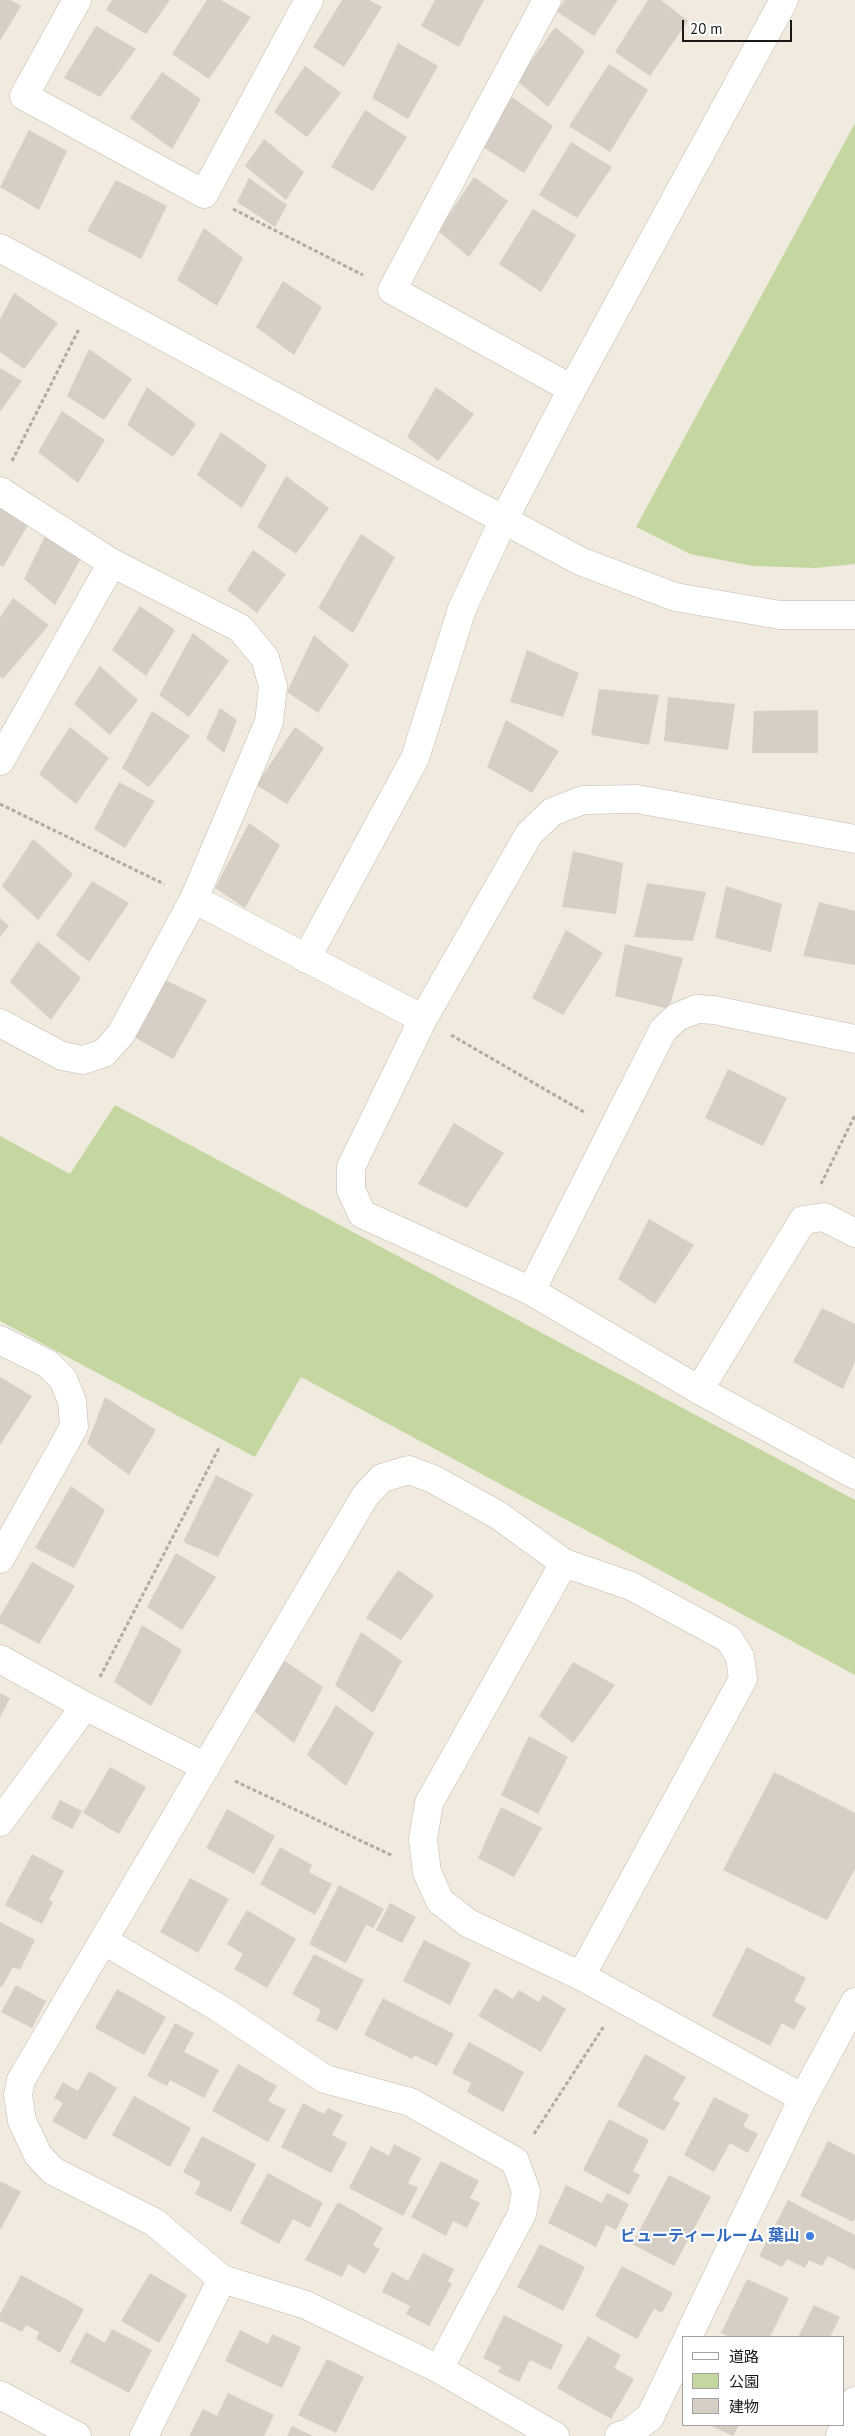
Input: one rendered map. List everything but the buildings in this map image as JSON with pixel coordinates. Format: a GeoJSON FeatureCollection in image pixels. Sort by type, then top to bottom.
{"type":"FeatureCollection","features":[{"type":"Feature","properties":{"kind":"street"},"geometry":{"type":"LineString","coordinates":[[77,0],[24,96],[204,194],[309,0]]}},
{"type":"Feature","properties":{"kind":"street"},"geometry":{"type":"LineString","coordinates":[[547,0],[392,290],[572,389]]}},
{"type":"Feature","properties":{"kind":"street"},"geometry":{"type":"LineString","coordinates":[[306,959],[415,758],[462,609],[503,520],[572,389],[784,0]]}},
{"type":"Feature","properties":{"kind":"street"},"geometry":{"type":"LineString","coordinates":[[0,248],[580,561],[674,597],[780,615],[855,615]]}},
{"type":"Feature","properties":{"kind":"street"},"geometry":{"type":"LineString","coordinates":[[0,1023],[62,1056],[83,1060],[104,1053],[121,1034],[194,899],[270,722],[273,686],[265,658],[240,628],[112,563],[4,478]]}},
{"type":"Feature","properties":{"kind":"street"},"geometry":{"type":"LineString","coordinates":[[0,761],[112,563]]}},
{"type":"Feature","properties":{"kind":"street"},"geometry":{"type":"LineString","coordinates":[[855,839],[637,799],[583,800],[552,812],[529,834],[423,1019],[351,1167],[350,1190],[362,1214],[531,1292],[699,1390],[855,1475]]}},
{"type":"Feature","properties":{"kind":"street"},"geometry":{"type":"LineString","coordinates":[[194,899],[423,1019]]}},
{"type":"Feature","properties":{"kind":"street"},"geometry":{"type":"LineString","coordinates":[[531,1292],[663,1030],[677,1017],[697,1009],[855,1038]]}},
{"type":"Feature","properties":{"kind":"street"},"geometry":{"type":"LineString","coordinates":[[699,1390],[803,1220],[824,1217],[855,1233]]}},
{"type":"Feature","properties":{"kind":"street"},"geometry":{"type":"LineString","coordinates":[[0,1340],[48,1364],[63,1379],[72,1401],[74,1426],[0,1559]]}},
{"type":"Feature","properties":{"kind":"street"},"geometry":{"type":"LineString","coordinates":[[555,2436],[439,2369],[306,2305],[222,2279],[154,2222],[53,2171],[38,2155],[22,2121],[18,2096],[21,2080],[364,1496],[382,1478],[409,1470],[433,1479],[498,1514],[564,1562],[631,1586],[730,1639],[740,1657],[743,1679],[581,1976]]}},
{"type":"Feature","properties":{"kind":"street"},"geometry":{"type":"LineString","coordinates":[[564,1562],[429,1803],[423,1839],[427,1872],[440,1900],[468,1923],[581,1976],[621,2000],[803,2098]]}},
{"type":"Feature","properties":{"kind":"street"},"geometry":{"type":"LineString","coordinates":[[0,1659],[84,1706],[206,1767]]}},
{"type":"Feature","properties":{"kind":"street"},"geometry":{"type":"LineString","coordinates":[[0,1822],[84,1706]]}},
{"type":"Feature","properties":{"kind":"street"},"geometry":{"type":"LineString","coordinates":[[104,1941],[219,2008],[325,2079],[410,2102],[516,2161],[526,2191],[522,2214],[439,2369]]}},
{"type":"Feature","properties":{"kind":"street"},"geometry":{"type":"LineString","coordinates":[[688,2336],[803,2098],[855,2002]]}},
{"type":"Feature","properties":{"kind":"street"},"geometry":{"type":"LineString","coordinates":[[144,2436],[222,2279]]}},
{"type":"Feature","properties":{"kind":"street"},"geometry":{"type":"LineString","coordinates":[[619,2436],[629,2433],[650,2417],[682,2350]]}},
{"type":"Feature","properties":{"kind":"street"},"geometry":{"type":"LineString","coordinates":[[0,2395],[77,2436]]}},
{"type":"Feature","properties":{"kind":"street"},"geometry":{"type":"LineString","coordinates":[[845,2424],[855,2401]]}},
{"type":"Feature","properties":{"kind":"path"},"geometry":{"type":"LineString","coordinates":[[204,194],[392,290]]}},
{"type":"Feature","properties":{"kind":"path"},"geometry":{"type":"LineString","coordinates":[[4,478],[95,298]]}},
{"type":"Feature","properties":{"kind":"path"},"geometry":{"type":"LineString","coordinates":[[0,804],[194,899]]}},
{"type":"Feature","properties":{"kind":"path"},"geometry":{"type":"LineString","coordinates":[[423,1019],[613,1128]]}},
{"type":"Feature","properties":{"kind":"path"},"geometry":{"type":"LineString","coordinates":[[803,1220],[855,1115]]}},
{"type":"Feature","properties":{"kind":"path"},"geometry":{"type":"LineString","coordinates":[[84,1706],[220,1446]]}},
{"type":"Feature","properties":{"kind":"path"},"geometry":{"type":"LineString","coordinates":[[206,1767],[427,1872]]}},
{"type":"Feature","properties":{"kind":"path"},"geometry":{"type":"LineString","coordinates":[[516,2161],[621,2000]]}},
{"type":"Feature","properties":{"kind":"green space"},"geometry":{"type":"Polygon","coordinates":[[[855,123],[855,564],[816,568],[753,566],[690,554],[636,527],[855,123]]]}},
{"type":"Feature","properties":{"kind":"green space"},"geometry":{"type":"Polygon","coordinates":[[[115,1105],[855,1500],[855,1675],[301,1377],[255,1457],[0,1321],[0,1136],[70,1174],[115,1105]]]}},
{"type":"Feature","properties":{"kind":"place","name":"ビューティールーム 葉山"},"geometry":{"type":"Point","coordinates":[810,2236]}}]}
